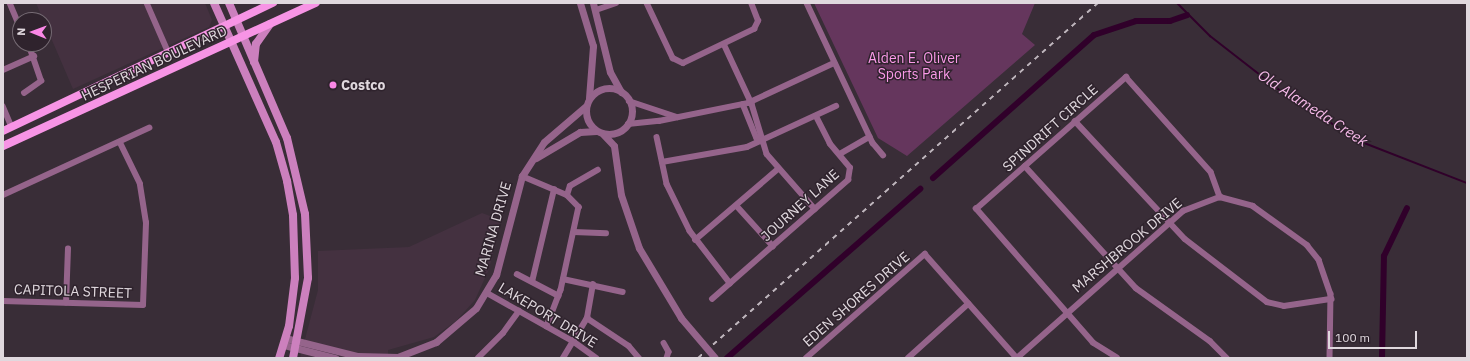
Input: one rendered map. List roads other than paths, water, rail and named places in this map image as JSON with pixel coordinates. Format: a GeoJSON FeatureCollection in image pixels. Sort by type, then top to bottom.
{"type":"FeatureCollection","features":[{"type":"Feature","properties":{"kind":"main road"},"geometry":{"type":"LineString","coordinates":[[214,3],[276,142],[288,188],[295,270],[285,342],[279,358]]}},
{"type":"Feature","properties":{"kind":"main road"},"geometry":{"type":"LineString","coordinates":[[229,3],[241,37],[287,138],[305,214],[308,278],[297,344],[293,358]]}},
{"type":"Feature","properties":{"kind":"main road","name":"HESPERIAN BOULEVARD"},"geometry":{"type":"LineString","coordinates":[[6,128],[273,3]]}},
{"type":"Feature","properties":{"kind":"main road","name":"HESPERIAN BOULEVARD"},"geometry":{"type":"LineString","coordinates":[[3,146],[316,3]]}},
{"type":"Feature","properties":{"kind":"main road"},"geometry":{"type":"LineString","coordinates":[[254,65],[256,44],[270,24]]}},
{"type":"Feature","properties":{"kind":"main road"},"geometry":{"type":"LineString","coordinates":[[3,142],[12,134],[6,128]]}},
{"type":"Feature","properties":{"kind":"street"},"geometry":{"type":"LineString","coordinates":[[147,3],[168,51]]}},
{"type":"Feature","properties":{"kind":"street"},"geometry":{"type":"LineString","coordinates":[[580,3],[585,14],[593,46],[589,99],[586,106],[587,120],[614,146],[621,195],[639,248],[681,318],[715,358]]}},
{"type":"Feature","properties":{"kind":"street"},"geometry":{"type":"LineString","coordinates":[[585,14],[594,6],[616,3]]}},
{"type":"Feature","properties":{"kind":"street"},"geometry":{"type":"LineString","coordinates":[[646,3],[677,62],[685,63],[757,26],[751,3]]}},
{"type":"Feature","properties":{"kind":"street"},"geometry":{"type":"LineString","coordinates":[[806,3],[870,137],[883,155]]}},
{"type":"Feature","properties":{"kind":"street"},"geometry":{"type":"LineString","coordinates":[[594,6],[608,65],[621,92],[629,101],[632,112],[628,124],[622,130],[614,146]]}},
{"type":"Feature","properties":{"kind":"street"},"geometry":{"type":"LineString","coordinates":[[724,44],[751,102],[764,136],[762,142]]}},
{"type":"Feature","properties":{"kind":"street"},"geometry":{"type":"LineString","coordinates":[[24,93],[41,81],[32,52]]}},
{"type":"Feature","properties":{"kind":"street"},"geometry":{"type":"LineString","coordinates":[[3,70],[34,56]]}},
{"type":"Feature","properties":{"kind":"street"},"geometry":{"type":"LineString","coordinates":[[628,124],[679,117],[751,102],[834,63]]}},
{"type":"Feature","properties":{"kind":"street","name":"SPINDRIFT CIRCLE"},"geometry":{"type":"LineString","coordinates":[[1067,311],[976,209],[1126,77],[1211,172],[1220,197]]}},
{"type":"Feature","properties":{"kind":"street"},"geometry":{"type":"LineString","coordinates":[[589,99],[602,89],[621,92]]}},
{"type":"Feature","properties":{"kind":"street"},"geometry":{"type":"LineString","coordinates":[[629,101],[679,117]]}},
{"type":"Feature","properties":{"kind":"street"},"geometry":{"type":"LineString","coordinates":[[743,104],[757,138],[762,142],[778,169],[815,209]]}},
{"type":"Feature","properties":{"kind":"street"},"geometry":{"type":"LineString","coordinates":[[3,106],[6,128]]}},
{"type":"Feature","properties":{"kind":"street","name":"MARINA DRIVE"},"geometry":{"type":"LineString","coordinates":[[285,342],[357,356],[397,358],[451,334],[487,293],[496,275],[522,176],[544,142],[586,106]]}},
{"type":"Feature","properties":{"kind":"street"},"geometry":{"type":"LineString","coordinates":[[662,162],[762,142],[836,106]]}},
{"type":"Feature","properties":{"kind":"street","name":"JOURNEY LANE"},"geometry":{"type":"LineString","coordinates":[[712,299],[848,180],[850,168],[840,154],[830,144],[816,116]]}},
{"type":"Feature","properties":{"kind":"street"},"geometry":{"type":"LineString","coordinates":[[1075,121],[1169,223],[1267,302],[1284,306],[1331,299]]}},
{"type":"Feature","properties":{"kind":"street"},"geometry":{"type":"LineString","coordinates":[[3,196],[150,128]]}},
{"type":"Feature","properties":{"kind":"street","name":"MARINA DRIVE"},"geometry":{"type":"LineString","coordinates":[[534,159],[580,132],[596,130]]}},
{"type":"Feature","properties":{"kind":"street"},"geometry":{"type":"LineString","coordinates":[[603,134],[622,130]]}},
{"type":"Feature","properties":{"kind":"street"},"geometry":{"type":"LineString","coordinates":[[657,137],[668,184],[695,240],[730,283]]}},
{"type":"Feature","properties":{"kind":"street"},"geometry":{"type":"LineString","coordinates":[[840,154],[870,137]]}},
{"type":"Feature","properties":{"kind":"street","name":"CAPITOLA STREET"},"geometry":{"type":"LineString","coordinates":[[3,301],[143,305],[146,223],[140,184],[120,143]]}},
{"type":"Feature","properties":{"kind":"street"},"geometry":{"type":"LineString","coordinates":[[1025,166],[1136,288],[1210,341],[1228,358]]}},
{"type":"Feature","properties":{"kind":"street"},"geometry":{"type":"LineString","coordinates":[[695,240],[737,206],[778,169]]}},
{"type":"Feature","properties":{"kind":"street"},"geometry":{"type":"LineString","coordinates":[[567,195],[570,186],[598,170]]}},
{"type":"Feature","properties":{"kind":"street"},"geometry":{"type":"LineString","coordinates":[[522,176],[567,195],[579,208],[559,296],[547,326]]}},
{"type":"Feature","properties":{"kind":"street"},"geometry":{"type":"LineString","coordinates":[[532,282],[554,190]]}},
{"type":"Feature","properties":{"kind":"street"},"geometry":{"type":"LineString","coordinates":[[1220,197],[1254,206],[1307,245],[1325,270],[1331,299],[1330,358]]}},
{"type":"Feature","properties":{"kind":"street","name":"MARSHBROOK DRIVE"},"geometry":{"type":"LineString","coordinates":[[1017,358],[1067,311],[1169,223],[1196,204],[1220,197]]}},
{"type":"Feature","properties":{"kind":"street"},"geometry":{"type":"LineString","coordinates":[[737,206],[773,246]]}},
{"type":"Feature","properties":{"kind":"street"},"geometry":{"type":"LineString","coordinates":[[574,232],[606,233]]}},
{"type":"Feature","properties":{"kind":"street"},"geometry":{"type":"LineString","coordinates":[[66,303],[68,249]]}},
{"type":"Feature","properties":{"kind":"street","name":"EDEN SHORES DRIVE"},"geometry":{"type":"LineString","coordinates":[[806,358],[925,254],[1017,358]]}},
{"type":"Feature","properties":{"kind":"street"},"geometry":{"type":"LineString","coordinates":[[517,274],[559,296]]}},
{"type":"Feature","properties":{"kind":"street"},"geometry":{"type":"LineString","coordinates":[[563,279],[622,292]]}},
{"type":"Feature","properties":{"kind":"street"},"geometry":{"type":"LineString","coordinates":[[562,358],[587,318],[593,285]]}},
{"type":"Feature","properties":{"kind":"street","name":"LAKEPORT DRIVE"},"geometry":{"type":"LineString","coordinates":[[487,293],[573,341],[596,358]]}},
{"type":"Feature","properties":{"kind":"street"},"geometry":{"type":"LineString","coordinates":[[908,358],[968,304]]}},
{"type":"Feature","properties":{"kind":"street"},"geometry":{"type":"LineString","coordinates":[[478,358],[503,334],[519,311]]}},
{"type":"Feature","properties":{"kind":"street"},"geometry":{"type":"LineString","coordinates":[[1067,311],[1094,343],[1117,358]]}},
{"type":"Feature","properties":{"kind":"street","name":"LAKEPORT DRIVE"},"geometry":{"type":"LineString","coordinates":[[587,318],[630,346],[639,358]]}},
{"type":"Feature","properties":{"kind":"street"},"geometry":{"type":"LineString","coordinates":[[664,343],[669,352],[667,358]]}},
{"type":"Feature","properties":{"kind":"street","name":"MARINA DRIVE"},"geometry":{"type":"LineString","coordinates":[[297,344],[335,358]]}},
{"type":"Feature","properties":{"kind":"waterway","name":"Old Alameda Creek"},"geometry":{"type":"LineString","coordinates":[[1177,3],[1210,36],[1278,89],[1359,141],[1467,183]]}},
{"type":"Feature","properties":{"kind":"waterway"},"geometry":{"type":"LineString","coordinates":[[933,178],[1094,35],[1136,21],[1170,21],[1187,15]]}},
{"type":"Feature","properties":{"kind":"waterway"},"geometry":{"type":"LineString","coordinates":[[727,358],[920,189]]}},
{"type":"Feature","properties":{"kind":"waterway"},"geometry":{"type":"LineString","coordinates":[[1382,358],[1384,256],[1407,208]]}},
{"type":"Feature","properties":{"kind":"railway"},"geometry":{"type":"LineString","coordinates":[[698,358],[1098,3]]}},
{"type":"Feature","properties":{"kind":"place","name":"Costco"},"geometry":{"type":"Point","coordinates":[333,85]}},
{"type":"Feature","properties":{"kind":"park label","name":"Alden E. Oliver Sports Park"},"geometry":{"type":"Point","coordinates":[914,66]}}]}
